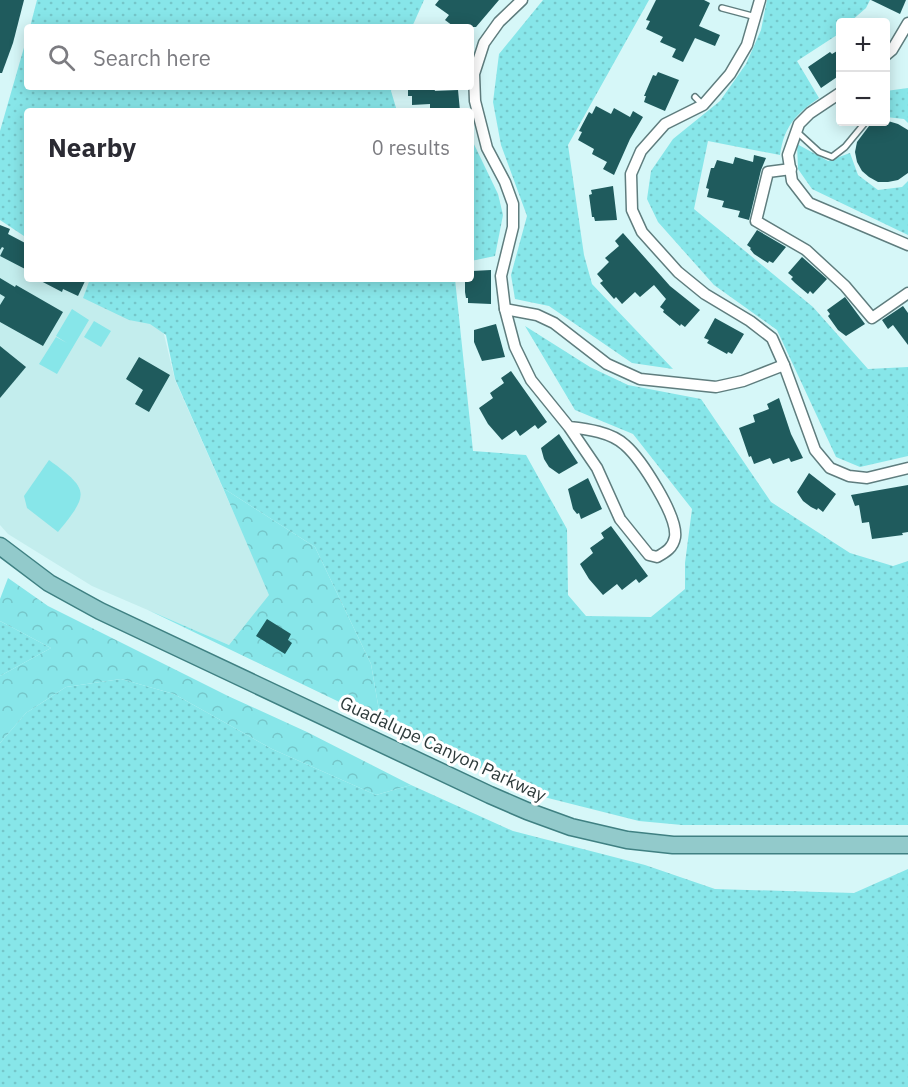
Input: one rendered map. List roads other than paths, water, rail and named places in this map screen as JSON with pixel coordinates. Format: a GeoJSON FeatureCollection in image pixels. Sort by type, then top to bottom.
{"type":"FeatureCollection","features":[{"type":"Feature","properties":{"kind":"main road","name":"Guadalupe Canyon Parkway"},"geometry":{"type":"LineString","coordinates":[[0,546],[40,577],[100,611],[496,798],[560,824],[627,840],[673,845],[908,845]]}},
{"type":"Feature","properties":{"kind":"street"},"geometry":{"type":"LineString","coordinates":[[522,0],[499,22],[483,43],[474,74],[475,101],[487,148],[505,182],[513,204],[513,227],[501,276],[505,309],[515,347],[531,380],[597,468],[620,519],[649,555],[657,557],[670,549],[675,536],[668,508],[650,476],[625,444],[610,436],[568,427]]}},
{"type":"Feature","properties":{"kind":"street"},"geometry":{"type":"LineString","coordinates":[[760,0],[747,45],[730,74],[699,101],[665,124],[641,151],[631,174],[632,210],[642,232],[678,272],[705,294],[750,321],[772,338],[815,450],[830,468],[849,476],[867,478],[908,468]]}},
{"type":"Feature","properties":{"kind":"street"},"geometry":{"type":"LineString","coordinates":[[890,51],[908,23]]}},
{"type":"Feature","properties":{"kind":"street"},"geometry":{"type":"LineString","coordinates":[[836,96],[810,113],[799,124],[788,155],[792,181],[809,203],[908,245]]}},
{"type":"Feature","properties":{"kind":"street"},"geometry":{"type":"LineString","coordinates":[[791,169],[768,172],[756,221],[806,250],[845,286],[872,318],[908,293]]}},
{"type":"Feature","properties":{"kind":"street"},"geometry":{"type":"LineString","coordinates":[[505,309],[537,315],[554,323],[607,364],[640,379],[716,387],[743,381],[784,365]]}},
{"type":"Feature","properties":{"kind":"lane"},"geometry":{"type":"LineString","coordinates":[[722,8],[756,17]]}},
{"type":"Feature","properties":{"kind":"lane"},"geometry":{"type":"LineString","coordinates":[[796,131],[819,152],[832,157],[845,147],[862,126]]}}]}
